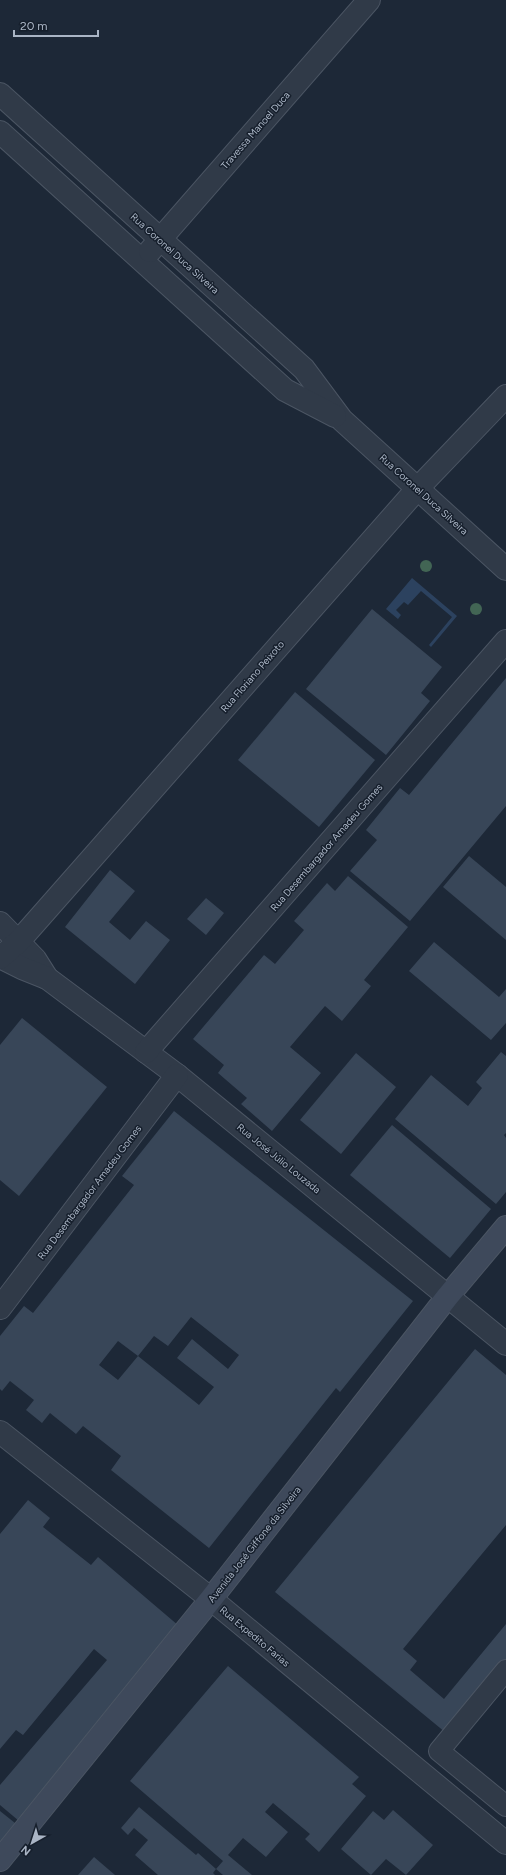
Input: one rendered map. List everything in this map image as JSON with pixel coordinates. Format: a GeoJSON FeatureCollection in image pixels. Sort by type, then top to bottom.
{"type":"FeatureCollection","features":[{"type":"Feature","properties":{"kind":"main road","name":"Avenida José Giffone da Silveira"},"geometry":{"type":"LineString","coordinates":[[0,1860],[211,1599],[448,1296],[506,1227]]}},
{"type":"Feature","properties":{"kind":"street","name":"Travessa Manoel Duca"},"geometry":{"type":"LineString","coordinates":[[142,259],[369,0]]}},
{"type":"Feature","properties":{"kind":"street","name":"Rua Coronel Duca Silveira"},"geometry":{"type":"LineString","coordinates":[[0,94],[304,369],[342,420],[506,568]]}},
{"type":"Feature","properties":{"kind":"street","name":"Rua Coronel Duca Silveira"},"geometry":{"type":"LineString","coordinates":[[0,132],[285,390],[342,420]]}},
{"type":"Feature","properties":{"kind":"street","name":"Rua Floriano Peixoto"},"geometry":{"type":"LineString","coordinates":[[0,958],[19,941],[418,488],[506,396]]}},
{"type":"Feature","properties":{"kind":"street","name":"Rua Desembargador Amadeu Gomes"},"geometry":{"type":"LineString","coordinates":[[146,1052],[506,641]]}},
{"type":"Feature","properties":{"kind":"street","name":"Rua José Júlio Louzada"},"geometry":{"type":"LineString","coordinates":[[0,923],[35,959],[47,978]]}},
{"type":"Feature","properties":{"kind":"street","name":"Rua José Júlio Louzada"},"geometry":{"type":"LineString","coordinates":[[0,958],[47,978],[177,1075],[506,1344]]}},
{"type":"Feature","properties":{"kind":"street","name":"Rua Desembargador Amadeu Gomes"},"geometry":{"type":"LineString","coordinates":[[0,1308],[177,1075]]}},
{"type":"Feature","properties":{"kind":"street","name":"Rua Expedito Farias"},"geometry":{"type":"LineString","coordinates":[[0,1432],[211,1599],[506,1843]]}},
{"type":"Feature","properties":{"kind":"street"},"geometry":{"type":"LineString","coordinates":[[506,1670],[440,1751],[506,1806]]}},
{"type":"Feature","properties":{"kind":"water"},"geometry":{"type":"Polygon","coordinates":[[[412,578],[457,616],[431,647],[429,645],[452,617],[421,591],[408,605],[404,602],[396,610],[401,615],[398,619],[386,609],[412,578]]]}},
{"type":"Feature","properties":{"kind":"building"},"geometry":{"type":"Polygon","coordinates":[[[372,609],[442,667],[421,693],[430,701],[386,755],[306,689],[372,609]]]}},
{"type":"Feature","properties":{"kind":"building"},"geometry":{"type":"Polygon","coordinates":[[[506,678],[506,806],[410,921],[350,871],[377,840],[366,830],[400,788],[409,795],[506,678]]]}},
{"type":"Feature","properties":{"kind":"building"},"geometry":{"type":"Polygon","coordinates":[[[295,692],[375,760],[319,827],[238,760],[295,692]]]}},
{"type":"Feature","properties":{"kind":"building"},"geometry":{"type":"Polygon","coordinates":[[[469,856],[506,887],[506,940],[443,887],[469,856]]]}},
{"type":"Feature","properties":{"kind":"building"},"geometry":{"type":"Polygon","coordinates":[[[110,870],[135,891],[109,922],[130,940],[146,921],[170,940],[135,984],[65,927],[110,870]]]}},
{"type":"Feature","properties":{"kind":"building"},"geometry":{"type":"Polygon","coordinates":[[[348,876],[408,927],[364,980],[371,986],[342,1021],[325,1006],[290,1047],[321,1073],[272,1131],[241,1104],[247,1098],[218,1073],[224,1065],[193,1039],[264,955],[275,964],[304,930],[294,921],[327,883],[335,891],[348,876]]]}},
{"type":"Feature","properties":{"kind":"building"},"geometry":{"type":"Polygon","coordinates":[[[206,898],[224,913],[206,935],[187,919],[206,898]]]}},
{"type":"Feature","properties":{"kind":"building"},"geometry":{"type":"Polygon","coordinates":[[[434,942],[499,997],[506,989],[506,1023],[491,1040],[409,971],[434,942]]]}},
{"type":"Feature","properties":{"kind":"building"},"geometry":{"type":"Polygon","coordinates":[[[22,1018],[107,1087],[19,1196],[0,1180],[0,1045],[22,1018]]]}},
{"type":"Feature","properties":{"kind":"building"},"geometry":{"type":"Polygon","coordinates":[[[501,1052],[506,1056],[506,1133],[504,1135],[506,1138],[506,1192],[496,1204],[395,1119],[431,1075],[468,1106],[482,1088],[476,1082],[501,1052]]]}},
{"type":"Feature","properties":{"kind":"building"},"geometry":{"type":"Polygon","coordinates":[[[356,1053],[396,1087],[341,1154],[300,1120],[356,1053]]]}},
{"type":"Feature","properties":{"kind":"building"},"geometry":{"type":"Polygon","coordinates":[[[174,1111],[413,1301],[340,1392],[336,1388],[209,1548],[111,1470],[121,1456],[83,1426],[76,1434],[50,1413],[42,1423],[26,1410],[34,1400],[10,1381],[2,1391],[0,1389],[0,1336],[24,1306],[33,1313],[134,1185],[122,1176],[174,1111]],[[191,1317],[168,1346],[154,1336],[138,1356],[199,1405],[214,1387],[177,1358],[192,1339],[228,1369],[239,1355],[191,1317]],[[118,1341],[99,1365],[118,1380],[138,1356],[118,1341]]]}},
{"type":"Feature","properties":{"kind":"building"},"geometry":{"type":"Polygon","coordinates":[[[392,1125],[491,1209],[450,1258],[350,1175],[392,1125]]]}},
{"type":"Feature","properties":{"kind":"building"},"geometry":{"type":"Polygon","coordinates":[[[475,1349],[506,1375],[506,1525],[403,1649],[417,1661],[410,1670],[444,1699],[506,1624],[506,1670],[451,1737],[275,1592],[475,1349]]]}},
{"type":"Feature","properties":{"kind":"building"},"geometry":{"type":"Polygon","coordinates":[[[28,1500],[50,1518],[43,1527],[91,1565],[98,1557],[179,1626],[19,1821],[0,1805],[0,1785],[107,1660],[94,1649],[23,1735],[16,1730],[0,1749],[0,1534],[28,1500]]]}},
{"type":"Feature","properties":{"kind":"building"},"geometry":{"type":"Polygon","coordinates":[[[228,1666],[359,1777],[352,1784],[366,1796],[319,1852],[305,1839],[310,1834],[273,1803],[265,1812],[288,1832],[266,1857],[243,1838],[228,1855],[252,1875],[223,1875],[216,1869],[223,1861],[130,1781],[228,1666]]]}},
{"type":"Feature","properties":{"kind":"building"},"geometry":{"type":"Polygon","coordinates":[[[139,1807],[196,1855],[198,1853],[216,1869],[213,1873],[215,1875],[158,1875],[135,1855],[148,1840],[134,1828],[128,1835],[121,1828],[139,1807]]]}},
{"type":"Feature","properties":{"kind":"building"},"geometry":{"type":"Polygon","coordinates":[[[393,1810],[433,1845],[406,1875],[386,1859],[371,1875],[341,1849],[373,1811],[384,1820],[393,1810]]]}},
{"type":"Feature","properties":{"kind":"building"},"geometry":{"type":"Polygon","coordinates":[[[0,1811],[20,1827],[0,1852],[0,1811]]]}},
{"type":"Feature","properties":{"kind":"building"},"geometry":{"type":"Polygon","coordinates":[[[94,1857],[115,1875],[78,1875],[94,1857]]]}}]}
